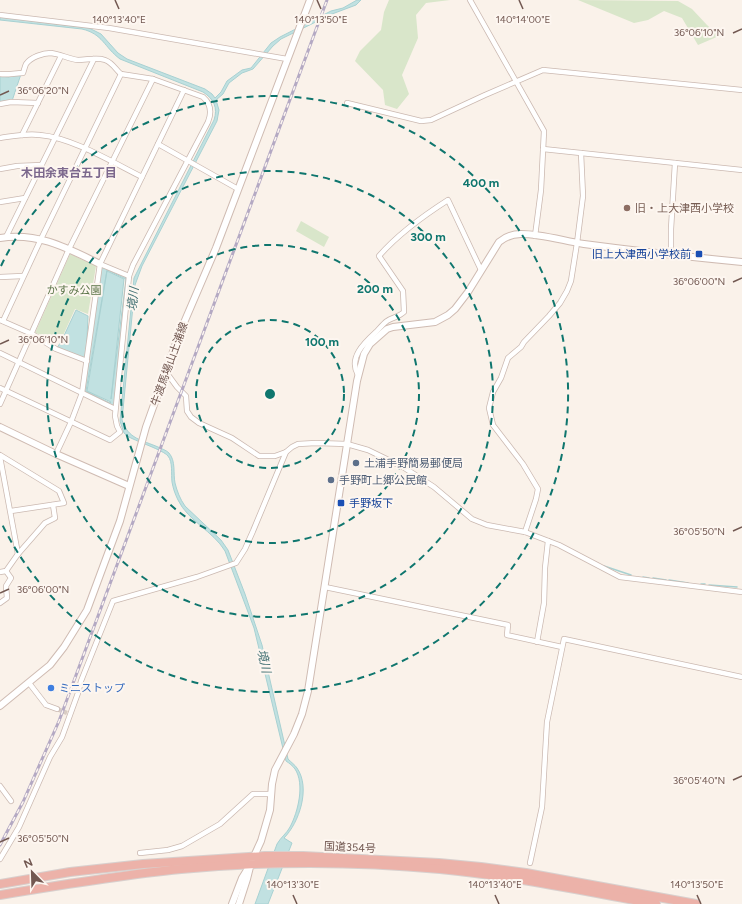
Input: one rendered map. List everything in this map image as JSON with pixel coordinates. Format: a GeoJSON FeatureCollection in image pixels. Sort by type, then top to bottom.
{"type":"FeatureCollection","features":[{"type":"Feature","properties":{"kind":"highway","name":"国道354号"},"geometry":{"type":"LineString","coordinates":[[0,884],[70,872],[144,864],[266,856],[289,860],[446,870],[525,880],[656,904]]}},
{"type":"Feature","properties":{"kind":"highway","name":"国道354号"},"geometry":{"type":"LineString","coordinates":[[1,895],[72,883],[181,869],[263,865],[289,860],[368,858],[481,867],[526,873],[696,904]]}},
{"type":"Feature","properties":{"kind":"street","name":"牛渡馬場山土浦線"},"geometry":{"type":"LineString","coordinates":[[1,703],[29,683],[50,665],[84,617],[112,546],[146,427],[180,332],[216,248],[310,0]]}},
{"type":"Feature","properties":{"kind":"street"},"geometry":{"type":"LineString","coordinates":[[470,0],[544,131],[535,236]]}},
{"type":"Feature","properties":{"kind":"street"},"geometry":{"type":"LineString","coordinates":[[0,15],[109,28],[287,59]]}},
{"type":"Feature","properties":{"kind":"street"},"geometry":{"type":"LineString","coordinates":[[0,74],[8,75],[13,73],[23,73],[26,64],[40,55],[51,53],[70,59],[105,60],[112,63],[121,74],[153,79],[203,97],[211,112],[208,122],[133,265],[129,276],[115,408],[115,421],[120,432],[110,440],[0,388]]}},
{"type":"Feature","properties":{"kind":"street"},"geometry":{"type":"LineString","coordinates":[[22,134],[61,56]]}},
{"type":"Feature","properties":{"kind":"street"},"geometry":{"type":"LineString","coordinates":[[94,59],[42,165],[3,237],[26,237],[41,239],[69,249],[129,276]]}},
{"type":"Feature","properties":{"kind":"street"},"geometry":{"type":"LineString","coordinates":[[348,103],[421,121],[431,120],[515,81],[543,70],[742,90]]}},
{"type":"Feature","properties":{"kind":"street"},"geometry":{"type":"LineString","coordinates":[[87,361],[56,349],[32,334],[2,321],[121,74]]}},
{"type":"Feature","properties":{"kind":"street"},"geometry":{"type":"LineString","coordinates":[[0,404],[69,249],[153,79]]}},
{"type":"Feature","properties":{"kind":"street"},"geometry":{"type":"LineString","coordinates":[[56,454],[71,422],[82,393],[100,264],[184,90]]}},
{"type":"Feature","properties":{"kind":"street"},"geometry":{"type":"LineString","coordinates":[[0,104],[11,102],[38,103]]}},
{"type":"Feature","properties":{"kind":"street"},"geometry":{"type":"LineString","coordinates":[[0,138],[22,134],[55,137],[84,149],[142,177]]}},
{"type":"Feature","properties":{"kind":"street"},"geometry":{"type":"LineString","coordinates":[[158,144],[238,189]]}},
{"type":"Feature","properties":{"kind":"street"},"geometry":{"type":"LineString","coordinates":[[543,149],[742,170]]}},
{"type":"Feature","properties":{"kind":"street"},"geometry":{"type":"LineString","coordinates":[[525,532],[538,489],[523,464],[493,425],[489,408],[493,392],[501,378],[508,358],[521,347],[560,303],[571,281],[583,196],[581,153]]}},
{"type":"Feature","properties":{"kind":"street"},"geometry":{"type":"LineString","coordinates":[[671,255],[675,163]]}},
{"type":"Feature","properties":{"kind":"street"},"geometry":{"type":"LineString","coordinates":[[0,169],[17,166],[42,165]]}},
{"type":"Feature","properties":{"kind":"street"},"geometry":{"type":"LineString","coordinates":[[0,202],[25,198]]}},
{"type":"Feature","properties":{"kind":"street"},"geometry":{"type":"LineString","coordinates":[[358,375],[355,370],[355,360],[359,350],[387,321],[401,315],[404,312],[402,291],[379,256],[395,238],[423,216],[448,200],[481,270]]}},
{"type":"Feature","properties":{"kind":"street"},"geometry":{"type":"LineString","coordinates":[[232,904],[242,878],[254,857],[268,817],[273,777],[302,714],[308,691],[358,375],[364,354],[370,344],[387,329],[393,327],[428,324],[441,320],[448,315],[460,302],[495,247],[502,239],[510,236],[520,234],[671,255],[742,262]]}},
{"type":"Feature","properties":{"kind":"street"},"geometry":{"type":"LineString","coordinates":[[0,277],[23,276]]}},
{"type":"Feature","properties":{"kind":"street"},"geometry":{"type":"LineString","coordinates":[[0,353],[115,408]]}},
{"type":"Feature","properties":{"kind":"street"},"geometry":{"type":"LineString","coordinates":[[166,372],[186,396],[187,411],[191,417],[198,423],[232,438],[258,456],[275,456],[286,452],[298,444],[347,444],[368,450],[402,467],[434,487],[472,519],[487,525],[525,532],[548,541],[620,577],[742,592]]}},
{"type":"Feature","properties":{"kind":"street"},"geometry":{"type":"LineString","coordinates":[[0,427],[56,454],[129,486]]}},
{"type":"Feature","properties":{"kind":"street"},"geometry":{"type":"LineString","coordinates":[[0,859],[19,828],[50,757],[62,737],[81,681],[113,602],[236,563],[245,549],[286,452]]}},
{"type":"Feature","properties":{"kind":"street"},"geometry":{"type":"LineString","coordinates":[[0,456],[59,491],[64,503],[11,511]]}},
{"type":"Feature","properties":{"kind":"street"},"geometry":{"type":"LineString","coordinates":[[0,456],[18,554]]}},
{"type":"Feature","properties":{"kind":"street"},"geometry":{"type":"LineString","coordinates":[[0,572],[6,571],[18,554],[45,523],[55,518],[53,505]]}},
{"type":"Feature","properties":{"kind":"street"},"geometry":{"type":"LineString","coordinates":[[537,642],[544,603],[545,568],[548,541]]}},
{"type":"Feature","properties":{"kind":"street"},"geometry":{"type":"LineString","coordinates":[[0,603],[7,598],[6,586],[10,578],[6,571]]}},
{"type":"Feature","properties":{"kind":"street"},"geometry":{"type":"LineString","coordinates":[[325,587],[508,625],[507,635],[562,647]]}},
{"type":"Feature","properties":{"kind":"street"},"geometry":{"type":"LineString","coordinates":[[530,863],[542,807],[547,722],[564,639],[742,677]]}},
{"type":"Feature","properties":{"kind":"street"},"geometry":{"type":"LineString","coordinates":[[29,683],[46,705],[56,709]]}},
{"type":"Feature","properties":{"kind":"street"},"geometry":{"type":"LineString","coordinates":[[0,786],[12,801]]}},
{"type":"Feature","properties":{"kind":"street"},"geometry":{"type":"LineString","coordinates":[[140,853],[168,850],[182,846],[220,824],[253,794],[271,794]]}},
{"type":"Feature","properties":{"kind":"street"},"geometry":{"type":"LineString","coordinates":[[239,904],[250,865]]}},
{"type":"Feature","properties":{"kind":"green space"},"geometry":{"type":"Polygon","coordinates":[[[389,0],[450,0],[426,3],[416,15],[418,38],[402,75],[409,94],[397,109],[385,105],[383,90],[355,61],[360,51],[381,30],[384,12],[389,0]]]}},
{"type":"Feature","properties":{"kind":"green space"},"geometry":{"type":"Polygon","coordinates":[[[578,0],[678,1],[692,9],[719,36],[698,45],[682,18],[664,11],[648,20],[634,23],[578,0]]]}},
{"type":"Feature","properties":{"kind":"green space"},"geometry":{"type":"Polygon","coordinates":[[[301,221],[329,237],[324,247],[296,231],[301,221]]]}},
{"type":"Feature","properties":{"kind":"green space","name":"かすみ公園"},"geometry":{"type":"Polygon","coordinates":[[[70,254],[96,266],[88,314],[75,309],[61,340],[35,333],[70,254]]]}},
{"type":"Feature","properties":{"kind":"water","name":"境川"},"geometry":{"type":"Polygon","coordinates":[[[357,0],[361,0],[356,5],[332,14],[281,39],[253,69],[242,73],[229,83],[223,94],[216,100],[219,110],[217,121],[142,266],[135,285],[122,420],[128,431],[136,438],[169,453],[173,460],[174,479],[183,503],[221,540],[228,550],[262,645],[288,759],[297,768],[303,785],[303,795],[298,815],[294,824],[284,838],[292,843],[268,904],[255,904],[277,844],[289,829],[296,814],[300,782],[294,768],[286,761],[254,628],[225,551],[220,544],[182,507],[177,498],[172,482],[171,465],[168,456],[161,451],[129,437],[124,433],[120,421],[134,278],[214,120],[216,112],[214,104],[203,92],[120,59],[95,34],[89,31],[0,20],[0,17],[89,28],[101,34],[118,53],[127,59],[205,89],[215,98],[221,92],[227,81],[242,70],[251,68],[271,43],[331,11],[343,8],[357,0]]]}},
{"type":"Feature","properties":{"kind":"water"},"geometry":{"type":"Polygon","coordinates":[[[14,74],[21,74],[12,101],[0,103],[0,76],[9,77],[14,74]]]}},
{"type":"Feature","properties":{"kind":"water"},"geometry":{"type":"Polygon","coordinates":[[[101,265],[128,277],[115,407],[83,392],[101,265]],[[107,270],[86,391],[110,403],[111,402],[87,391],[107,271],[124,279],[111,399],[126,279],[107,270]]]}},
{"type":"Feature","properties":{"kind":"water"},"geometry":{"type":"Polygon","coordinates":[[[76,310],[88,316],[86,360],[57,348],[76,310]]]}},
{"type":"Feature","properties":{"kind":"waterway"},"geometry":{"type":"LineString","coordinates":[[604,566],[631,575]]}},
{"type":"Feature","properties":{"kind":"waterway"},"geometry":{"type":"LineString","coordinates":[[643,577],[649,578]]}},
{"type":"Feature","properties":{"kind":"waterway"},"geometry":{"type":"LineString","coordinates":[[653,578],[666,580]]}},
{"type":"Feature","properties":{"kind":"waterway"},"geometry":{"type":"LineString","coordinates":[[669,580],[688,583]]}},
{"type":"Feature","properties":{"kind":"waterway"},"geometry":{"type":"LineString","coordinates":[[709,585],[737,587]]}},
{"type":"Feature","properties":{"kind":"tunnel"},"geometry":{"type":"LineString","coordinates":[[57,709],[67,713]]}},
{"type":"Feature","properties":{"kind":"railway"},"geometry":{"type":"LineString","coordinates":[[0,845],[23,802],[59,721],[327,0]]}},
{"type":"Feature","properties":{"kind":"place","name":"旧・上大津西小学校"},"geometry":{"type":"Point","coordinates":[627,208]}},
{"type":"Feature","properties":{"kind":"place","name":"旧上大津西小学校前"},"geometry":{"type":"Point","coordinates":[699,254]}},
{"type":"Feature","properties":{"kind":"place","name":"土浦手野簡易郵便局"},"geometry":{"type":"Point","coordinates":[356,463]}},
{"type":"Feature","properties":{"kind":"place","name":"手野町上郷公民館"},"geometry":{"type":"Point","coordinates":[331,480]}},
{"type":"Feature","properties":{"kind":"place","name":"手野坂下"},"geometry":{"type":"Point","coordinates":[341,503]}},
{"type":"Feature","properties":{"kind":"place","name":"ミニストップ"},"geometry":{"type":"Point","coordinates":[51,688]}},
{"type":"Feature","properties":{"kind":"district","name":"木田余東台五丁目"},"geometry":{"type":"Point","coordinates":[69,173]}}]}
